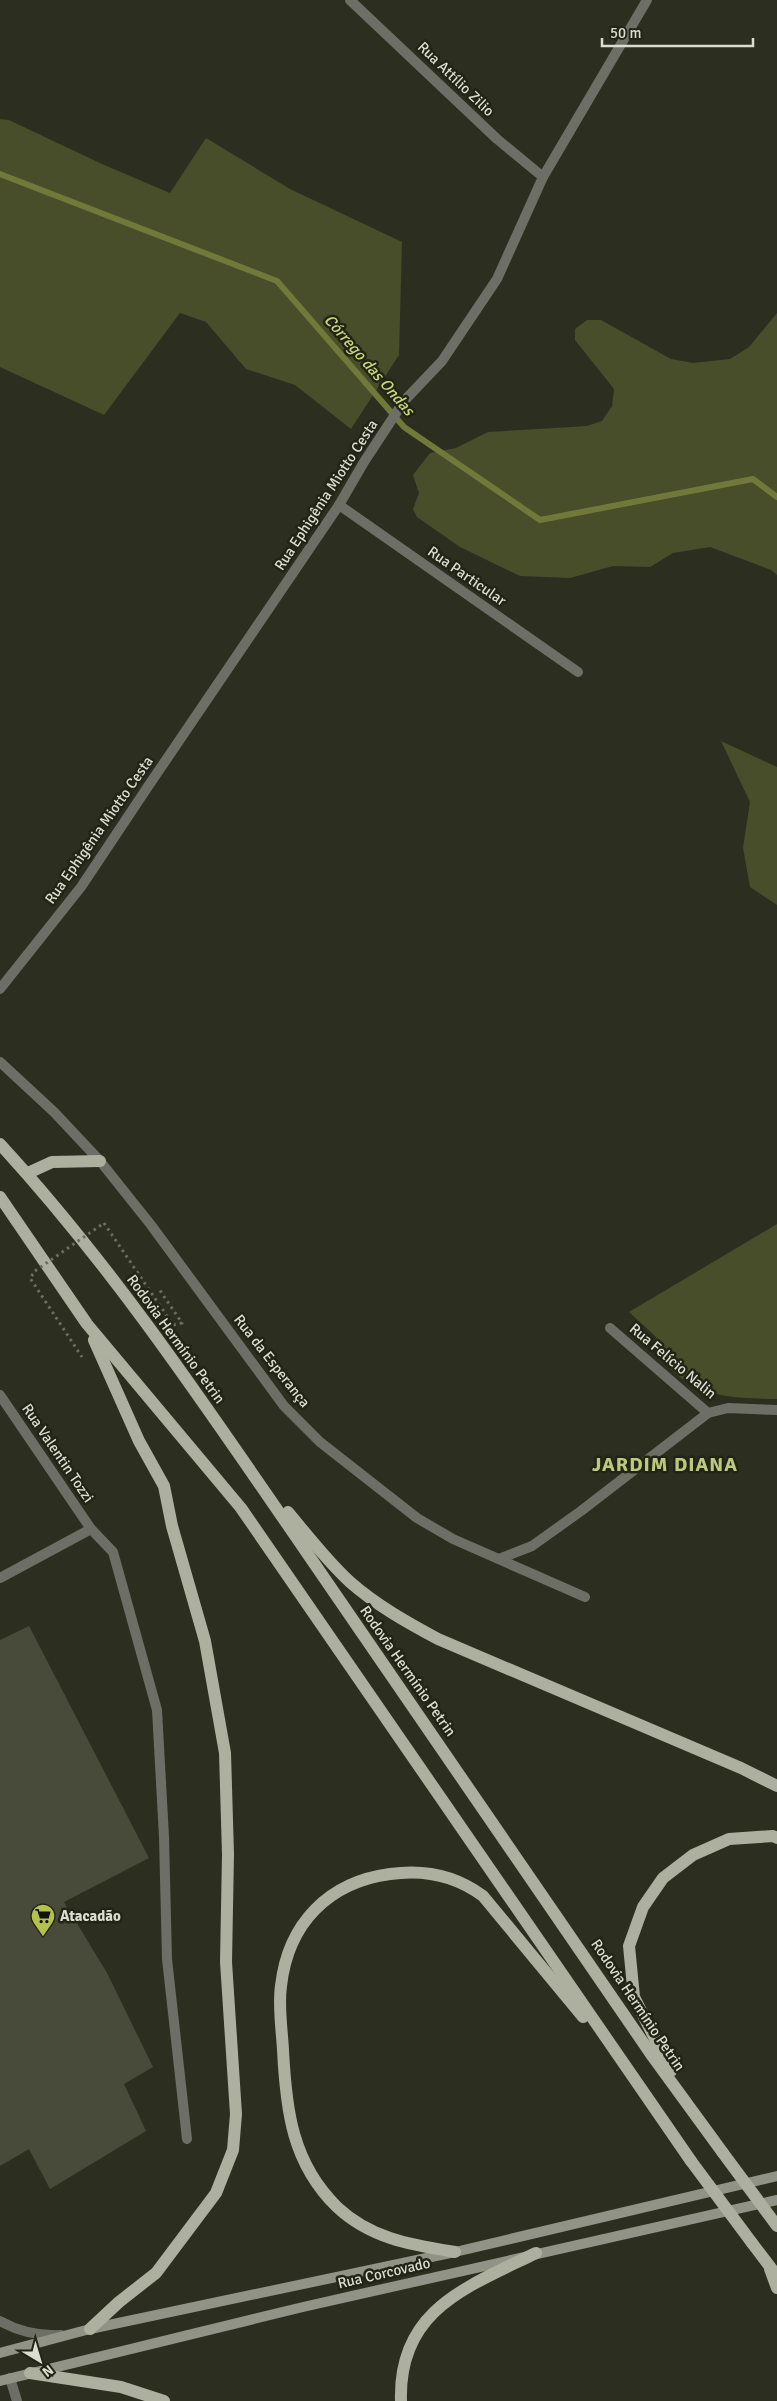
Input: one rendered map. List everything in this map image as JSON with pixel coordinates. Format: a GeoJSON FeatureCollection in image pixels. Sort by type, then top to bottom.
{"type":"FeatureCollection","features":[{"type":"Feature","properties":{"kind":"main road","name":"Rodovia Hermínio Petrin"},"geometry":{"type":"LineString","coordinates":[[0,1144],[28,1173],[66,1218],[132,1304],[231,1443],[693,2113],[777,2226]]}},
{"type":"Feature","properties":{"kind":"main road"},"geometry":{"type":"LineString","coordinates":[[28,1173],[52,1162],[100,1161]]}},
{"type":"Feature","properties":{"kind":"main road"},"geometry":{"type":"LineString","coordinates":[[0,1197],[86,1324],[241,1508],[629,2073],[691,2161],[777,2276]]}},
{"type":"Feature","properties":{"kind":"main road"},"geometry":{"type":"LineString","coordinates":[[86,1324],[140,1441],[164,1486],[172,1526],[205,1641],[225,1753],[228,1854],[226,1962],[236,2114],[233,2150],[216,2192],[156,2273],[119,2302],[90,2329]]}},
{"type":"Feature","properties":{"kind":"main road"},"geometry":{"type":"LineString","coordinates":[[231,1443],[317,1547],[351,1583],[403,1620],[438,1639],[732,1764],[777,1786]]}},
{"type":"Feature","properties":{"kind":"main road"},"geometry":{"type":"LineString","coordinates":[[693,2113],[634,1997],[630,1946],[643,1906],[663,1878],[693,1855],[729,1839],[773,1836],[777,1838]]}},
{"type":"Feature","properties":{"kind":"main road"},"geometry":{"type":"LineString","coordinates":[[455,2252],[398,2242],[366,2228],[338,2207],[314,2180],[298,2150],[287,2112],[281,1986],[289,1950],[300,1929],[322,1901],[341,1888],[366,1877],[407,1871],[438,1874],[465,1884],[482,1896],[629,2073]]}},
{"type":"Feature","properties":{"kind":"main road"},"geometry":{"type":"LineString","coordinates":[[401,2401],[403,2366],[416,2334],[430,2314],[450,2297],[467,2287],[536,2253]]}},
{"type":"Feature","properties":{"kind":"main road"},"geometry":{"type":"LineString","coordinates":[[769,2264],[777,2288]]}},
{"type":"Feature","properties":{"kind":"main road"},"geometry":{"type":"LineString","coordinates":[[30,2373],[121,2387],[164,2401]]}},
{"type":"Feature","properties":{"kind":"street","name":"Rua Attílio Zilio"},"geometry":{"type":"LineString","coordinates":[[350,0],[497,139],[543,177]]}},
{"type":"Feature","properties":{"kind":"street","name":"Rua Ephigênia Miotto Cesta"},"geometry":{"type":"LineString","coordinates":[[0,989],[81,887],[146,788],[339,505],[364,462],[404,402],[442,361],[497,279],[543,177],[647,0]]}},
{"type":"Feature","properties":{"kind":"street","name":"Rua Particular"},"geometry":{"type":"LineString","coordinates":[[339,505],[578,672]]}},
{"type":"Feature","properties":{"kind":"street","name":"Rua da Esperança"},"geometry":{"type":"LineString","coordinates":[[0,1062],[54,1112],[100,1161],[152,1226],[284,1406],[320,1442],[417,1518],[453,1539],[585,1597]]}},
{"type":"Feature","properties":{"kind":"street","name":"Rua Felício Nalin"},"geometry":{"type":"LineString","coordinates":[[610,1328],[708,1413],[728,1408],[777,1410]]}},
{"type":"Feature","properties":{"kind":"street","name":"Rua Valentin Tozzi"},"geometry":{"type":"LineString","coordinates":[[0,1395],[91,1529],[113,1552],[157,1710],[164,1837],[167,1959],[187,2139]]}},
{"type":"Feature","properties":{"kind":"street"},"geometry":{"type":"LineString","coordinates":[[499,1559],[539,1541],[708,1413]]}},
{"type":"Feature","properties":{"kind":"street"},"geometry":{"type":"LineString","coordinates":[[0,1578],[91,1529]]}},
{"type":"Feature","properties":{"kind":"street","name":"Rua Corcovado"},"geometry":{"type":"LineString","coordinates":[[0,2354],[90,2329],[455,2252],[777,2176]]}},
{"type":"Feature","properties":{"kind":"street","name":"Rua Corcovado"},"geometry":{"type":"LineString","coordinates":[[5,2380],[536,2253],[777,2200]]}},
{"type":"Feature","properties":{"kind":"street"},"geometry":{"type":"LineString","coordinates":[[0,2321],[27,2331],[47,2335],[69,2334]]}},
{"type":"Feature","properties":{"kind":"street"},"geometry":{"type":"LineString","coordinates":[[5,2380],[18,2401]]}},
{"type":"Feature","properties":{"kind":"path"},"geometry":{"type":"LineString","coordinates":[[86,1364],[30,1278],[35,1271],[104,1223],[173,1325],[182,1323],[160,1289]]}},
{"type":"Feature","properties":{"kind":"green space"},"geometry":{"type":"Polygon","coordinates":[[[0,119],[9,120],[102,164],[170,193],[206,138],[290,189],[402,242],[399,355],[351,429],[295,385],[246,369],[206,322],[180,313],[104,415],[0,367],[0,119]]]}},
{"type":"Feature","properties":{"kind":"green space"},"geometry":{"type":"Polygon","coordinates":[[[777,313],[777,575],[771,570],[710,547],[673,553],[650,567],[613,566],[570,578],[520,576],[460,547],[417,517],[413,509],[419,493],[413,475],[430,453],[456,448],[488,432],[587,426],[602,421],[612,406],[614,389],[575,340],[575,329],[587,320],[601,320],[671,359],[693,363],[730,359],[749,347],[777,313]]]}},
{"type":"Feature","properties":{"kind":"green space"},"geometry":{"type":"Polygon","coordinates":[[[721,741],[777,767],[777,905],[750,887],[743,848],[750,802],[721,741]]]}},
{"type":"Feature","properties":{"kind":"green space"},"geometry":{"type":"Polygon","coordinates":[[[777,1224],[777,1399],[723,1395],[698,1388],[686,1382],[669,1367],[654,1346],[656,1337],[629,1312],[777,1224]]]}},
{"type":"Feature","properties":{"kind":"building","name":"Atacadão"},"geometry":{"type":"Polygon","coordinates":[[[29,1626],[149,1858],[64,1902],[107,1973],[153,2067],[124,2084],[146,2131],[50,2189],[29,2149],[0,2166],[0,1640],[29,1626]]]}},
{"type":"Feature","properties":{"kind":"waterway","name":"Córrego das Ondas"},"geometry":{"type":"LineString","coordinates":[[0,174],[277,281],[404,427],[540,520],[753,479],[777,497]]}},
{"type":"Feature","properties":{"kind":"place","name":"Atacadão"},"geometry":{"type":"Point","coordinates":[43,1937]}},
{"type":"Feature","properties":{"kind":"district","name":"JARDIM DIANA"},"geometry":{"type":"Point","coordinates":[665,1464]}}]}
